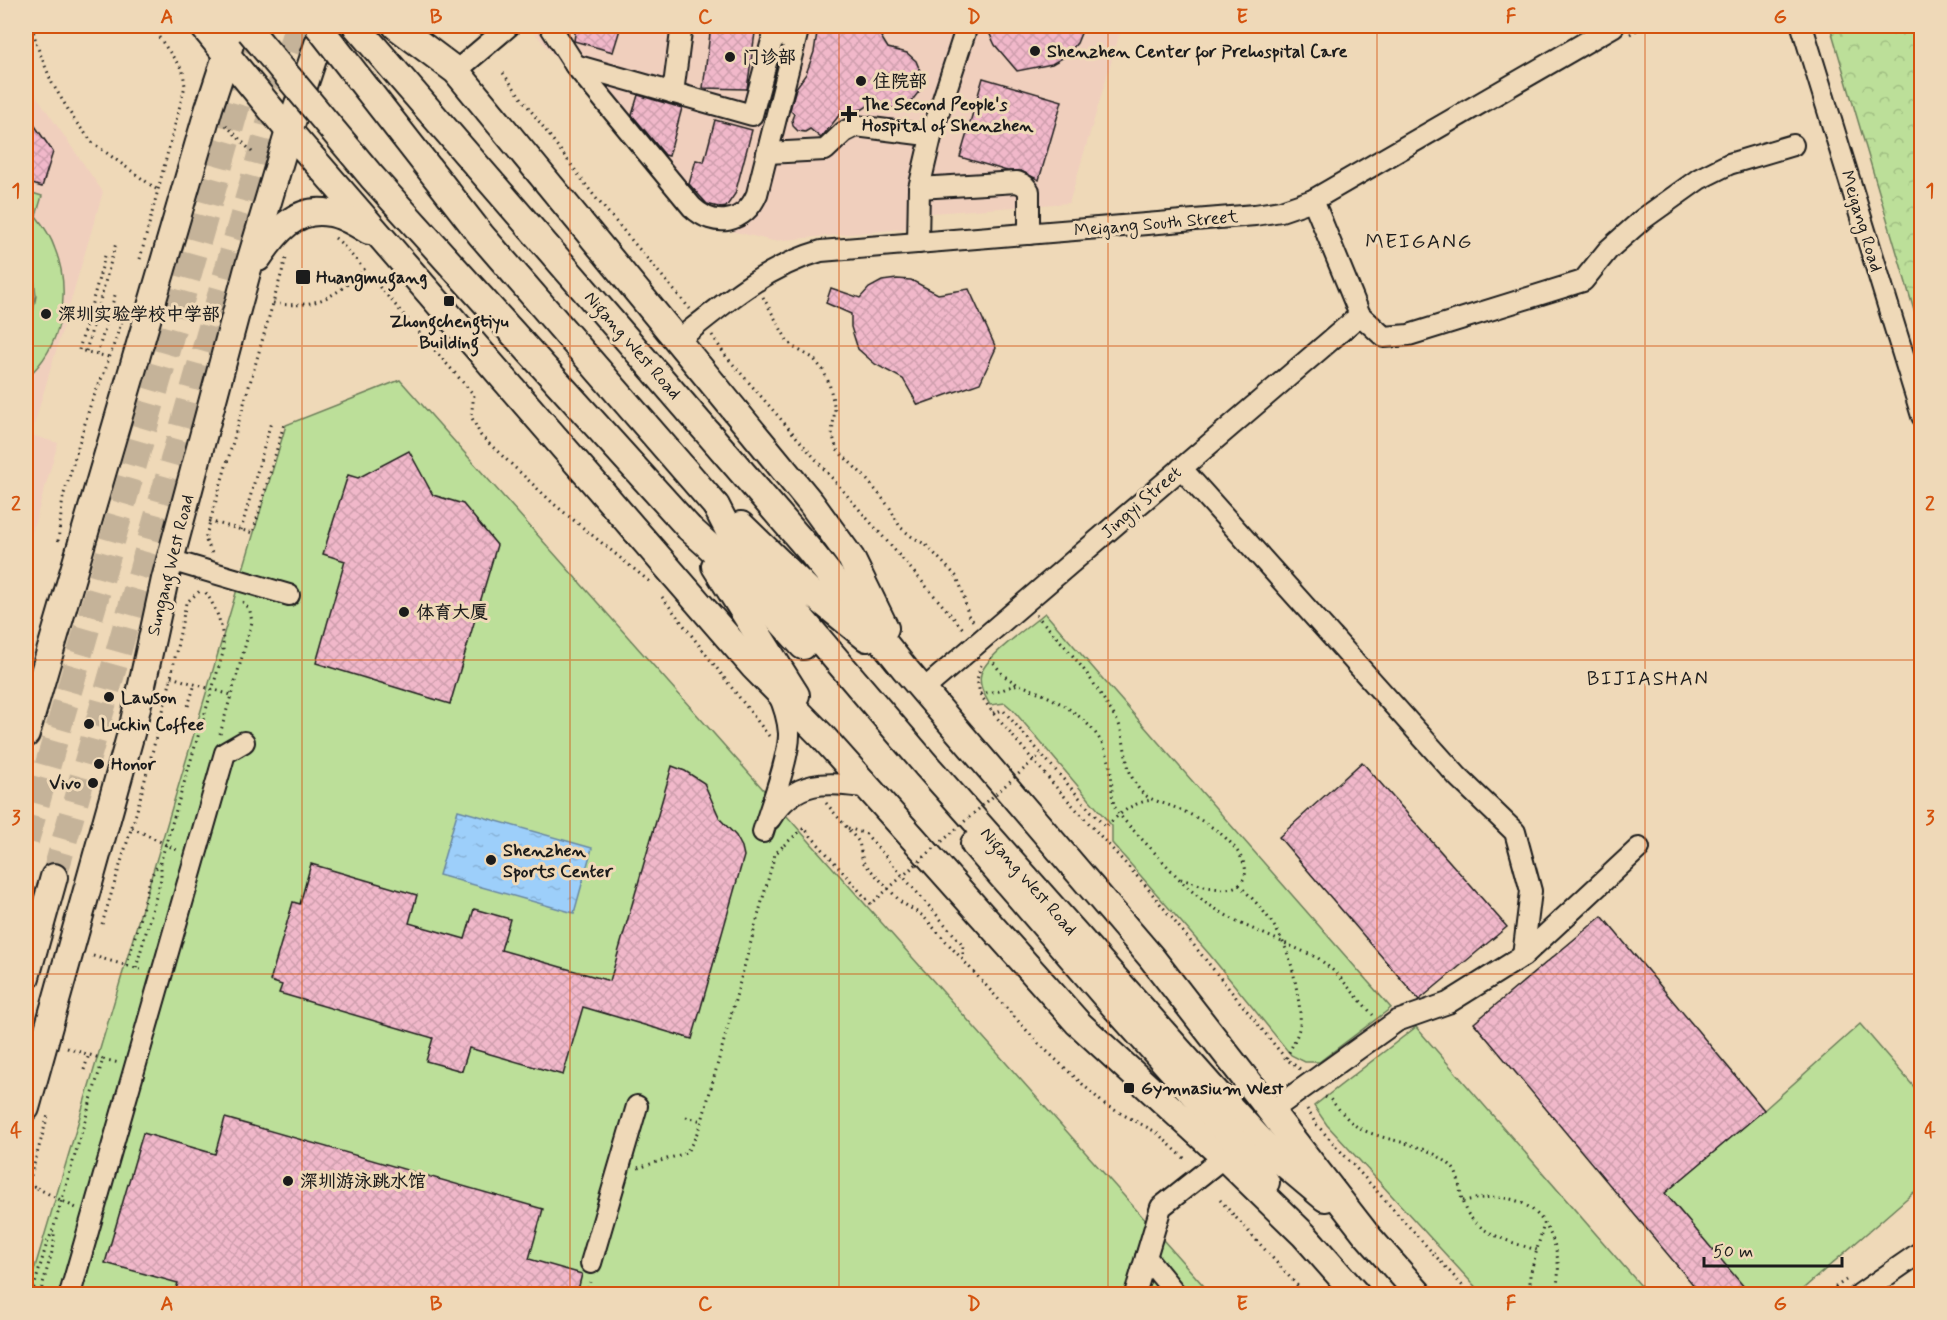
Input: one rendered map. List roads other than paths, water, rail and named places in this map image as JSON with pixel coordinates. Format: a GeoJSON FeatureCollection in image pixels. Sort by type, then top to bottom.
{"type":"FeatureCollection","features":[{"type":"Feature","properties":{"kind":"main road","name":"Nigang West Road"},"geometry":{"type":"LineString","coordinates":[[203,26],[289,131],[753,666],[822,736],[1078,1023],[1304,1234]]}},
{"type":"Feature","properties":{"kind":"main road","name":"Nigang West Road"},"geometry":{"type":"LineString","coordinates":[[318,26],[481,235],[716,506],[743,527],[809,591],[905,669]]}},
{"type":"Feature","properties":{"kind":"main road","name":"Sungang West Road"},"geometry":{"type":"LineString","coordinates":[[26,1108],[133,726],[170,560],[248,272],[289,131],[324,26]]}},
{"type":"Feature","properties":{"kind":"main road","name":"Nigang West Road"},"geometry":{"type":"LineString","coordinates":[[356,26],[803,543],[905,669],[1151,957],[1366,1234],[1419,1294]]}},
{"type":"Feature","properties":{"kind":"main road"},"geometry":{"type":"LineString","coordinates":[[396,26],[456,70],[768,449],[851,558],[905,669]]}},
{"type":"Feature","properties":{"kind":"main road","name":"Nigang West Road"},"geometry":{"type":"LineString","coordinates":[[244,27],[372,177],[689,528],[732,567],[777,617],[1106,997],[1241,1147],[1304,1234],[1356,1294]]}},
{"type":"Feature","properties":{"kind":"main road"},"geometry":{"type":"LineString","coordinates":[[26,734],[226,55],[244,27]]}},
{"type":"Feature","properties":{"kind":"main road"},"geometry":{"type":"LineString","coordinates":[[248,272],[279,229],[290,220],[304,214],[331,213],[380,236]]}},
{"type":"Feature","properties":{"kind":"main road","name":"Nigang West Road"},"geometry":{"type":"LineString","coordinates":[[716,506],[732,537],[837,661],[1213,1089],[1274,1155],[1366,1234]]}},
{"type":"Feature","properties":{"kind":"main road","name":"Nigang West Road"},"geometry":{"type":"LineString","coordinates":[[689,528],[822,736]]}},
{"type":"Feature","properties":{"kind":"main road"},"geometry":{"type":"LineString","coordinates":[[26,977],[54,877]]}},
{"type":"Feature","properties":{"kind":"street"},"geometry":{"type":"LineString","coordinates":[[456,70],[509,26]]}},
{"type":"Feature","properties":{"kind":"street"},"geometry":{"type":"LineString","coordinates":[[550,26],[576,65],[692,207],[704,216],[722,220],[732,219],[748,210],[757,194],[797,32],[774,33],[752,115],[576,65]]}},
{"type":"Feature","properties":{"kind":"street"},"geometry":{"type":"LineString","coordinates":[[918,243],[919,188],[932,133],[967,26]]}},
{"type":"Feature","properties":{"kind":"street","name":"Meigang South Street"},"geometry":{"type":"LineString","coordinates":[[677,341],[759,279],[800,258],[821,251],[1281,211],[1313,200],[1614,26]]}},
{"type":"Feature","properties":{"kind":"street","name":"Meigang Road"},"geometry":{"type":"LineString","coordinates":[[1802,26],[1922,416]]}},
{"type":"Feature","properties":{"kind":"street"},"geometry":{"type":"LineString","coordinates":[[673,93],[681,33]]}},
{"type":"Feature","properties":{"kind":"street"},"geometry":{"type":"LineString","coordinates":[[766,153],[825,150],[844,132],[856,126],[919,134],[932,133]]}},
{"type":"Feature","properties":{"kind":"street"},"geometry":{"type":"LineString","coordinates":[[1313,200],[1359,315],[1384,337],[1409,335],[1583,281],[1608,249],[1643,219],[1699,179],[1729,164],[1793,145]]}},
{"type":"Feature","properties":{"kind":"street"},"geometry":{"type":"LineString","coordinates":[[919,188],[1017,183],[1024,185],[1029,191],[1029,234]]}},
{"type":"Feature","properties":{"kind":"street","name":"Jingyi Street"},"geometry":{"type":"LineString","coordinates":[[923,690],[1359,315]]}},
{"type":"Feature","properties":{"kind":"street"},"geometry":{"type":"LineString","coordinates":[[1181,468],[1458,777],[1515,832],[1531,891],[1523,956]]}},
{"type":"Feature","properties":{"kind":"street"},"geometry":{"type":"LineString","coordinates":[[170,560],[289,595]]}},
{"type":"Feature","properties":{"kind":"street"},"geometry":{"type":"LineString","coordinates":[[776,689],[785,710],[789,735],[788,748],[763,832],[774,814],[800,789],[837,783],[869,788]]}},
{"type":"Feature","properties":{"kind":"street"},"geometry":{"type":"LineString","coordinates":[[69,1294],[225,753],[244,742]]}},
{"type":"Feature","properties":{"kind":"street"},"geometry":{"type":"LineString","coordinates":[[1271,1111],[1397,1020],[1448,1003],[1523,956],[1639,848]]}},
{"type":"Feature","properties":{"kind":"street"},"geometry":{"type":"LineString","coordinates":[[592,1268],[637,1106]]}},
{"type":"Feature","properties":{"kind":"street"},"geometry":{"type":"LineString","coordinates":[[1135,1294],[1161,1207],[1224,1157]]}},
{"type":"Feature","properties":{"kind":"street"},"geometry":{"type":"LineString","coordinates":[[1860,1294],[1922,1251]]}},
{"type":"Feature","properties":{"kind":"street"},"geometry":{"type":"LineString","coordinates":[[1146,1257],[1176,1294]]}},
{"type":"Feature","properties":{"kind":"water"},"geometry":{"type":"Polygon","coordinates":[[[458,810],[592,848],[574,913],[439,875],[458,810]]]}},
{"type":"Feature","properties":{"kind":"tunnel"},"geometry":{"type":"LineString","coordinates":[[26,841],[260,26]]}},
{"type":"Feature","properties":{"kind":"tunnel"},"geometry":{"type":"LineString","coordinates":[[54,877],[297,26]]}},
{"type":"Feature","properties":{"kind":"place","name":"Shenzhen Center for Prehospital Care"},"geometry":{"type":"Point","coordinates":[1035,51]}},
{"type":"Feature","properties":{"kind":"place","name":"门诊部"},"geometry":{"type":"Point","coordinates":[730,57]}},
{"type":"Feature","properties":{"kind":"place","name":"住院部"},"geometry":{"type":"Point","coordinates":[861,81]}},
{"type":"Feature","properties":{"kind":"place","name":"The Second People's Hospital of Shenzhen"},"geometry":{"type":"Point","coordinates":[849,114]}},
{"type":"Feature","properties":{"kind":"place","name":"Huangmugang"},"geometry":{"type":"Point","coordinates":[303,277]}},
{"type":"Feature","properties":{"kind":"place","name":"Zhongchengtiyu Building"},"geometry":{"type":"Point","coordinates":[449,301]}},
{"type":"Feature","properties":{"kind":"place","name":"深圳实验学校中学部"},"geometry":{"type":"Point","coordinates":[46,314]}},
{"type":"Feature","properties":{"kind":"place","name":"体育大厦"},"geometry":{"type":"Point","coordinates":[404,612]}},
{"type":"Feature","properties":{"kind":"place","name":"Lawson"},"geometry":{"type":"Point","coordinates":[109,697]}},
{"type":"Feature","properties":{"kind":"place","name":"Luckin Coffee"},"geometry":{"type":"Point","coordinates":[89,724]}},
{"type":"Feature","properties":{"kind":"place","name":"Honor"},"geometry":{"type":"Point","coordinates":[99,764]}},
{"type":"Feature","properties":{"kind":"place","name":"Vivo"},"geometry":{"type":"Point","coordinates":[93,783]}},
{"type":"Feature","properties":{"kind":"place","name":"Shenzhen Sports Center"},"geometry":{"type":"Point","coordinates":[491,860]}},
{"type":"Feature","properties":{"kind":"place","name":"Gymnasium West"},"geometry":{"type":"Point","coordinates":[1129,1088]}},
{"type":"Feature","properties":{"kind":"place","name":"深圳游泳跳水馆"},"geometry":{"type":"Point","coordinates":[288,1181]}},
{"type":"Feature","properties":{"kind":"district","name":"MEIGANG"},"geometry":{"type":"Point","coordinates":[1419,241]}},
{"type":"Feature","properties":{"kind":"district","name":"BIJIASHAN"},"geometry":{"type":"Point","coordinates":[1648,678]}}]}
